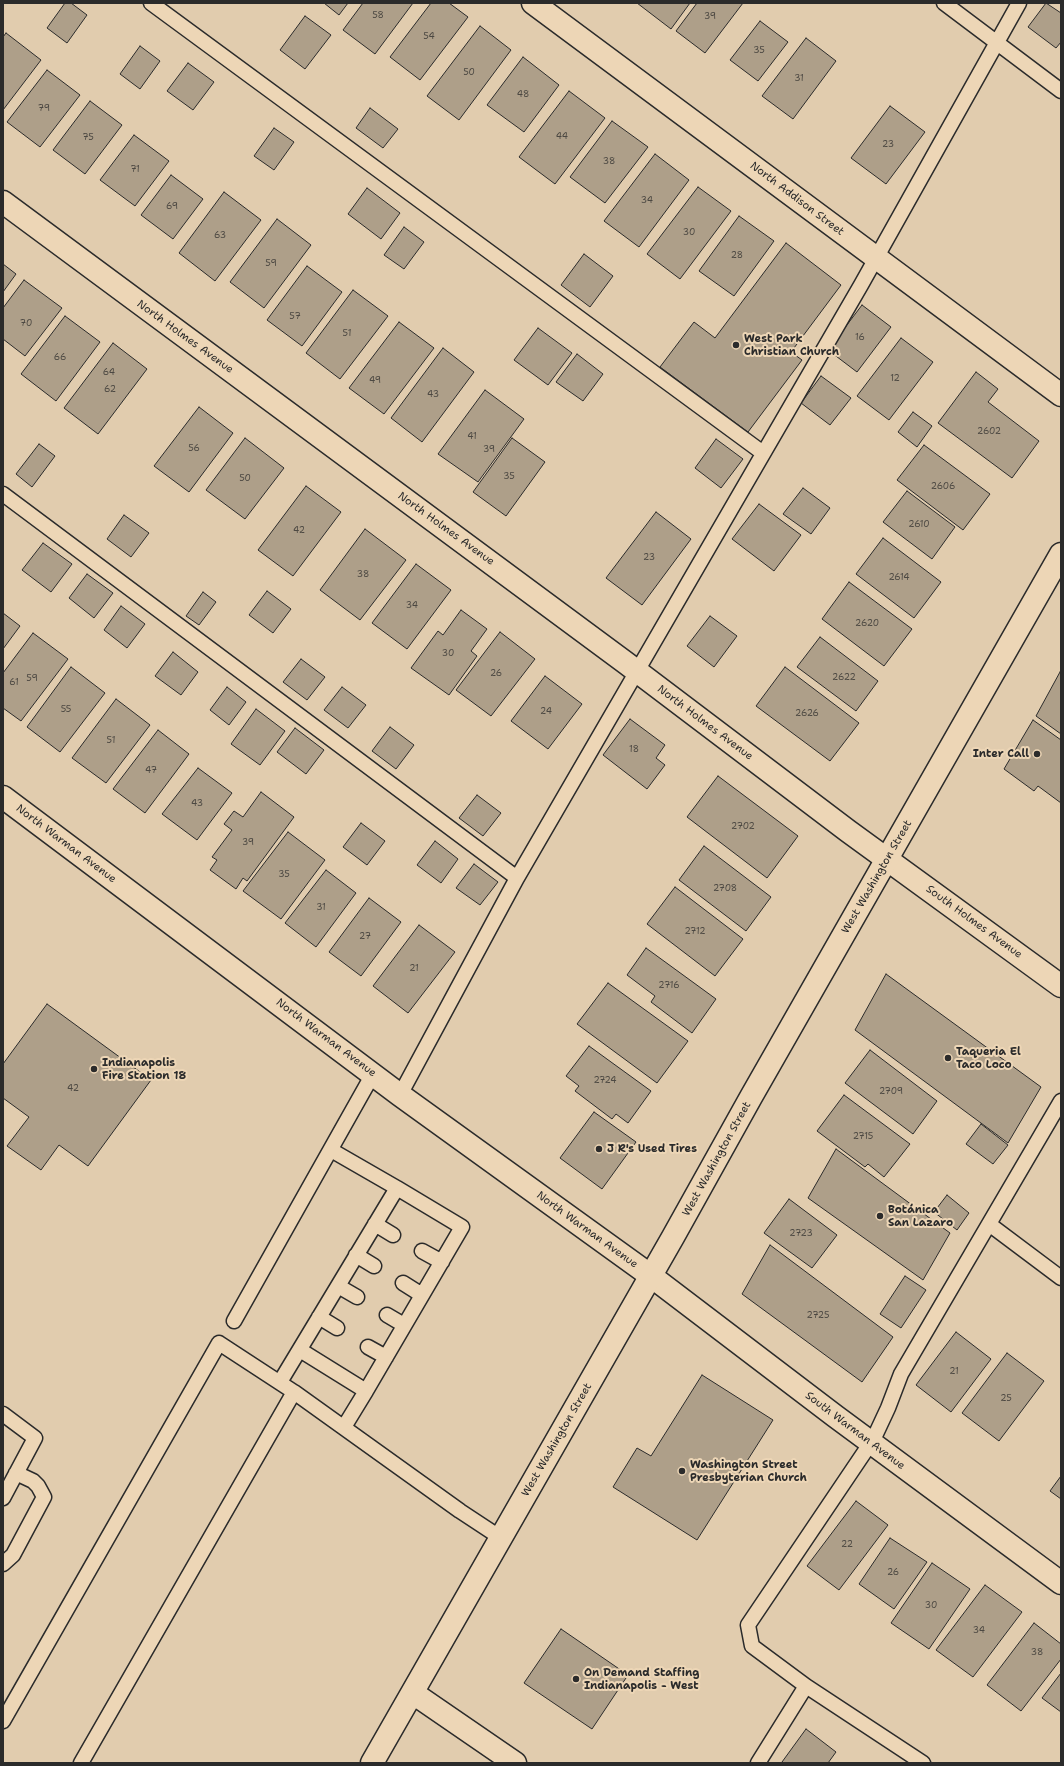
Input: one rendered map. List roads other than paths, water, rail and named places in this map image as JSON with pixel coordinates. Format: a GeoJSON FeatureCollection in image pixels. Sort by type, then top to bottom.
{"type":"FeatureCollection","features":[{"type":"Feature","properties":{"kind":"street","name":"North Addison Street"},"geometry":{"type":"LineString","coordinates":[[533,3],[1061,395]]}},
{"type":"Feature","properties":{"kind":"street","name":"North Holmes Avenue"},"geometry":{"type":"LineString","coordinates":[[3,202],[637,671],[887,859]]}},
{"type":"Feature","properties":{"kind":"street","name":"West Washington Street"},"geometry":{"type":"LineString","coordinates":[[372,1763],[651,1276],[1061,554]]}},
{"type":"Feature","properties":{"kind":"street","name":"North Warman Avenue"},"geometry":{"type":"LineString","coordinates":[[3,797],[400,1095],[651,1276]]}},
{"type":"Feature","properties":{"kind":"street","name":"South Holmes Avenue"},"geometry":{"type":"LineString","coordinates":[[887,859],[1061,986]]}},
{"type":"Feature","properties":{"kind":"street","name":"South Warman Avenue"},"geometry":{"type":"LineString","coordinates":[[651,1276],[1061,1583]]}},
{"type":"Feature","properties":{"kind":"street"},"geometry":{"type":"LineString","coordinates":[[413,1693],[515,1763]]}},
{"type":"Feature","properties":{"kind":"lane"},"geometry":{"type":"LineString","coordinates":[[151,3],[763,453]]}},
{"type":"Feature","properties":{"kind":"lane"},"geometry":{"type":"LineString","coordinates":[[944,3],[1061,91]]}},
{"type":"Feature","properties":{"kind":"lane"},"geometry":{"type":"LineString","coordinates":[[400,1095],[517,878],[876,258],[1019,3]]}},
{"type":"Feature","properties":{"kind":"lane"},"geometry":{"type":"LineString","coordinates":[[3,494],[517,878]]}},
{"type":"Feature","properties":{"kind":"lane"},"geometry":{"type":"LineString","coordinates":[[234,1321],[373,1074]]}},
{"type":"Feature","properties":{"kind":"lane"},"geometry":{"type":"LineString","coordinates":[[923,1763],[806,1686],[752,1646],[748,1625],[871,1442],[888,1408],[901,1374],[1061,1101]]}},
{"type":"Feature","properties":{"kind":"lane"},"geometry":{"type":"LineString","coordinates":[[331,1150],[462,1227],[344,1426]]}},
{"type":"Feature","properties":{"kind":"lane"},"geometry":{"type":"LineString","coordinates":[[280,1382],[397,1188]]}},
{"type":"Feature","properties":{"kind":"lane"},"geometry":{"type":"LineString","coordinates":[[375,1224],[393,1235]]}},
{"type":"Feature","properties":{"kind":"lane"},"geometry":{"type":"LineString","coordinates":[[988,1224],[1061,1278]]}},
{"type":"Feature","properties":{"kind":"lane"},"geometry":{"type":"LineString","coordinates":[[422,1251],[442,1262]]}},
{"type":"Feature","properties":{"kind":"lane"},"geometry":{"type":"LineString","coordinates":[[356,1255],[374,1266]]}},
{"type":"Feature","properties":{"kind":"lane"},"geometry":{"type":"LineString","coordinates":[[403,1283],[422,1295]]}},
{"type":"Feature","properties":{"kind":"lane"},"geometry":{"type":"LineString","coordinates":[[338,1286],[357,1297]]}},
{"type":"Feature","properties":{"kind":"lane"},"geometry":{"type":"LineString","coordinates":[[387,1315],[404,1326]]}},
{"type":"Feature","properties":{"kind":"lane"},"geometry":{"type":"LineString","coordinates":[[319,1317],[337,1328]]}},
{"type":"Feature","properties":{"kind":"lane"},"geometry":{"type":"LineString","coordinates":[[3,1721],[219,1343],[280,1382],[344,1426],[460,1511],[501,1538]]}},
{"type":"Feature","properties":{"kind":"lane"},"geometry":{"type":"LineString","coordinates":[[368,1347],[386,1357]]}},
{"type":"Feature","properties":{"kind":"lane"},"geometry":{"type":"LineString","coordinates":[[300,1350],[366,1391]]}},
{"type":"Feature","properties":{"kind":"lane"},"geometry":{"type":"LineString","coordinates":[[80,1763],[294,1392]]}},
{"type":"Feature","properties":{"kind":"lane"},"geometry":{"type":"LineString","coordinates":[[3,1414],[35,1438],[3,1498]]}},
{"type":"Feature","properties":{"kind":"lane"},"geometry":{"type":"LineString","coordinates":[[3,1564],[13,1555],[44,1497],[38,1486],[27,1478],[16,1473]]}},
{"type":"Feature","properties":{"kind":"lane"},"geometry":{"type":"LineString","coordinates":[[758,1763],[806,1686]]}},
{"type":"Feature","properties":{"kind":"place","name":"West Park Christian Church"},"geometry":{"type":"Point","coordinates":[736,345]}},
{"type":"Feature","properties":{"kind":"place","name":"Inter Call"},"geometry":{"type":"Point","coordinates":[1037,754]}},
{"type":"Feature","properties":{"kind":"place","name":"Taqueria El Taco Loco"},"geometry":{"type":"Point","coordinates":[948,1058]}},
{"type":"Feature","properties":{"kind":"place","name":"Indianapolis Fire Station 18"},"geometry":{"type":"Point","coordinates":[94,1069]}},
{"type":"Feature","properties":{"kind":"place","name":"J R's Used Tires"},"geometry":{"type":"Point","coordinates":[599,1149]}},
{"type":"Feature","properties":{"kind":"place","name":"Botánica San Lazaro"},"geometry":{"type":"Point","coordinates":[880,1216]}},
{"type":"Feature","properties":{"kind":"place","name":"Washington Street Presbyterian Church"},"geometry":{"type":"Point","coordinates":[682,1471]}},
{"type":"Feature","properties":{"kind":"place","name":"On Demand Staffing Indianapolis - West"},"geometry":{"type":"Point","coordinates":[576,1679]}}]}
